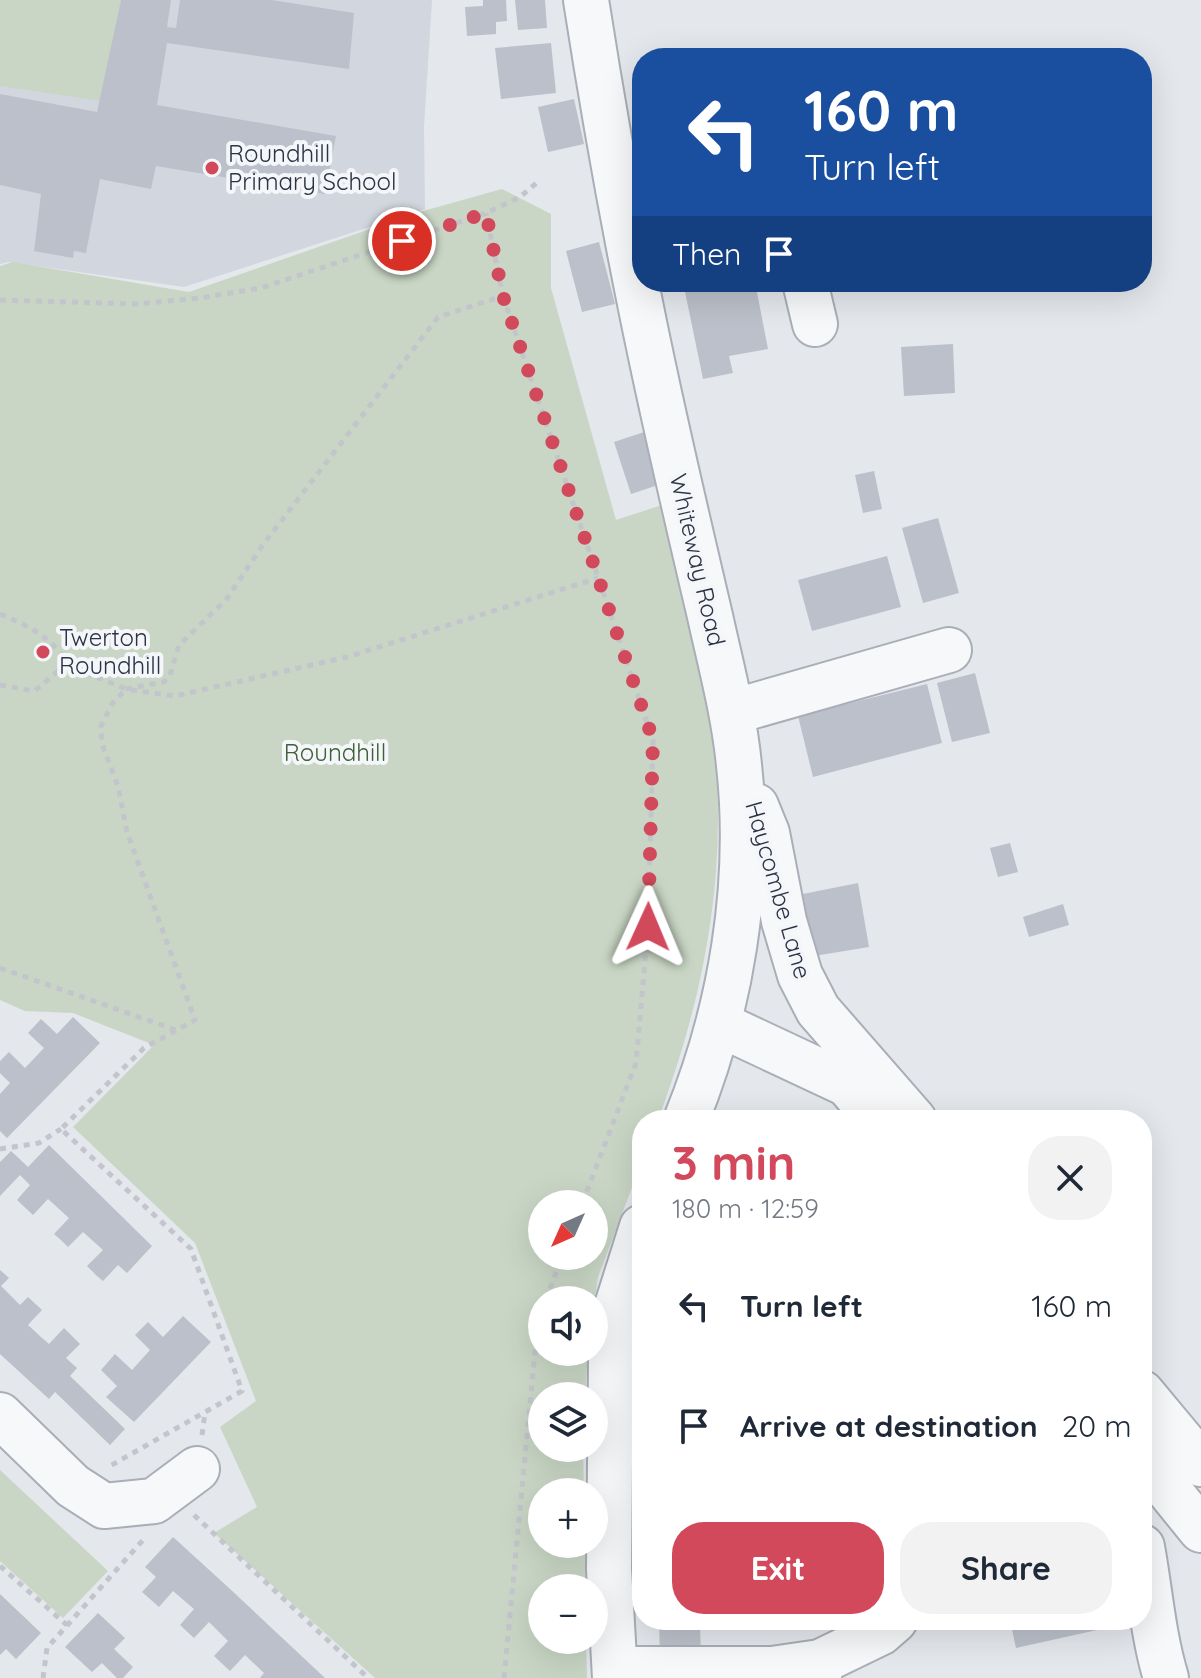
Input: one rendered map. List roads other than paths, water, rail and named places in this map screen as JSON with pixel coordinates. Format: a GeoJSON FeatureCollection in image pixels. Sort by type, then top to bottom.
{"type":"FeatureCollection","features":[{"type":"Feature","properties":{"kind":"street","name":"Whiteway Road"},"geometry":{"type":"LineString","coordinates":[[586,0],[624,131],[632,192]]}},
{"type":"Feature","properties":{"kind":"street","name":"Whiteway Road"},"geometry":{"type":"LineString","coordinates":[[645,292],[659,396],[732,712],[740,767],[743,848],[737,921],[719,1024],[689,1110]]}},
{"type":"Feature","properties":{"kind":"street"},"geometry":{"type":"LineString","coordinates":[[807,292],[815,324]]}},
{"type":"Feature","properties":{"kind":"street"},"geometry":{"type":"LineString","coordinates":[[732,712],[949,650]]}},
{"type":"Feature","properties":{"kind":"street","name":"Haycombe Lane"},"geometry":{"type":"LineString","coordinates":[[740,767],[767,833],[784,921],[800,975],[818,1010],[905,1110]]}},
{"type":"Feature","properties":{"kind":"street"},"geometry":{"type":"LineString","coordinates":[[719,1024],[847,1084],[869,1110]]}},
{"type":"Feature","properties":{"kind":"street"},"geometry":{"type":"LineString","coordinates":[[632,1259],[617,1306],[611,1358],[609,1569],[615,1674],[819,1670],[883,1630]]}},
{"type":"Feature","properties":{"kind":"street"},"geometry":{"type":"LineString","coordinates":[[1152,1405],[1201,1464]]}},
{"type":"Feature","properties":{"kind":"street"},"geometry":{"type":"LineString","coordinates":[[0,1415],[73,1486],[104,1506],[154,1501],[197,1469]]}},
{"type":"Feature","properties":{"kind":"street"},"geometry":{"type":"LineString","coordinates":[[1152,1469],[1201,1530]]}},
{"type":"Feature","properties":{"kind":"street"},"geometry":{"type":"LineString","coordinates":[[1152,1612],[1155,1643],[1166,1678]]}},
{"type":"Feature","properties":{"kind":"place","name":"Roundhill Primary School"},"geometry":{"type":"Point","coordinates":[212,168]}},
{"type":"Feature","properties":{"kind":"place","name":"Twerton Roundhill"},"geometry":{"type":"Point","coordinates":[43,652]}},
{"type":"Feature","properties":{"kind":"park label","name":"Roundhill"},"geometry":{"type":"Point","coordinates":[335,753]}}]}
